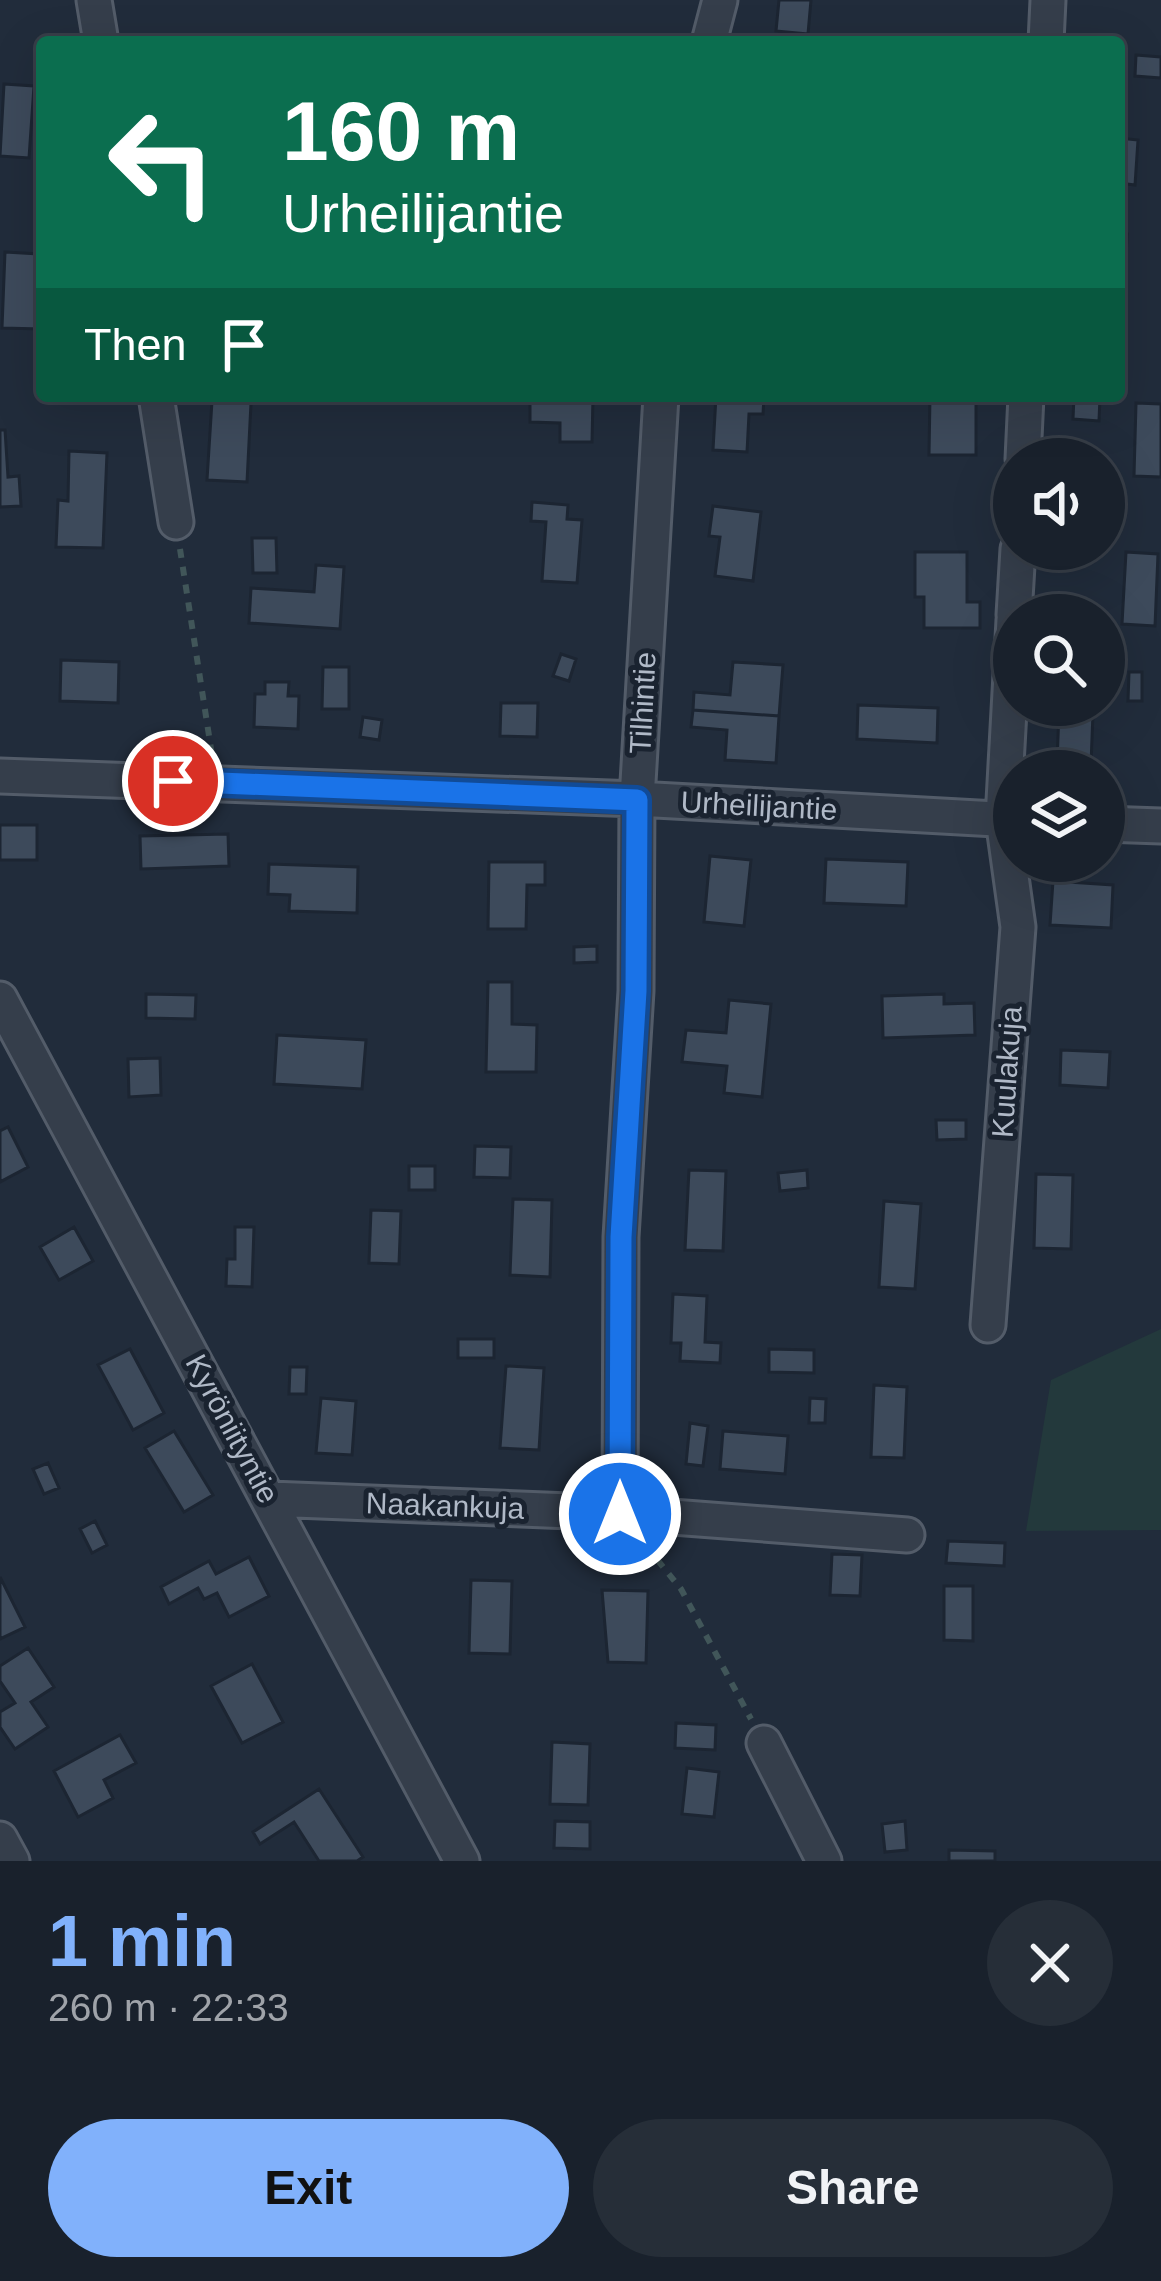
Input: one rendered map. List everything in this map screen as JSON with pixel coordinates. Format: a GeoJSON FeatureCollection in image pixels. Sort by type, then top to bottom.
{"type":"FeatureCollection","features":[{"type":"Feature","properties":{"kind":"street"},"geometry":{"type":"LineString","coordinates":[[94,0],[99,36]]}},
{"type":"Feature","properties":{"kind":"street"},"geometry":{"type":"LineString","coordinates":[[711,36],[720,0]]}},
{"type":"Feature","properties":{"kind":"street"},"geometry":{"type":"LineString","coordinates":[[1046,36],[1048,0]]}},
{"type":"Feature","properties":{"kind":"street"},"geometry":{"type":"LineString","coordinates":[[157,402],[176,522]]}},
{"type":"Feature","properties":{"kind":"street","name":"Tilhintie"},"geometry":{"type":"LineString","coordinates":[[620,1514],[621,1237],[636,991],[637,800],[662,402]]}},
{"type":"Feature","properties":{"kind":"street"},"geometry":{"type":"LineString","coordinates":[[1024,438],[1026,402]]}},
{"type":"Feature","properties":{"kind":"street","name":"Urheilijantie"},"geometry":{"type":"LineString","coordinates":[[0,776],[637,800],[993,819]]}},
{"type":"Feature","properties":{"kind":"street"},"geometry":{"type":"LineString","coordinates":[[1125,825],[1161,826]]}},
{"type":"Feature","properties":{"kind":"street","name":"Kuulakuja"},"geometry":{"type":"LineString","coordinates":[[988,1325],[1018,927],[1014,882]]}},
{"type":"Feature","properties":{"kind":"street","name":"Kyröniityntie"},"geometry":{"type":"LineString","coordinates":[[0,999],[462,1861]]}},
{"type":"Feature","properties":{"kind":"street","name":"Naakankuja"},"geometry":{"type":"LineString","coordinates":[[270,1499],[620,1514],[908,1535]]}},
{"type":"Feature","properties":{"kind":"street"},"geometry":{"type":"LineString","coordinates":[[764,1743],[824,1861]]}},
{"type":"Feature","properties":{"kind":"street"},"geometry":{"type":"LineString","coordinates":[[0,1839],[12,1861]]}},
{"type":"Feature","properties":{"kind":"path"},"geometry":{"type":"LineString","coordinates":[[176,522],[216,783]]}},
{"type":"Feature","properties":{"kind":"path"},"geometry":{"type":"LineString","coordinates":[[620,1514],[680,1589],[764,1743]]}},
{"type":"Feature","properties":{"kind":"green space"},"geometry":{"type":"Polygon","coordinates":[[[1161,1329],[1161,1530],[1026,1531],[1051,1380],[1161,1329]]]}},
{"type":"Feature","properties":{"kind":"building"},"geometry":{"type":"Polygon","coordinates":[[[779,0],[811,0],[808,34],[776,31],[779,0]]]}},
{"type":"Feature","properties":{"kind":"building"},"geometry":{"type":"Polygon","coordinates":[[[1136,55],[1161,57],[1161,78],[1135,76],[1136,55]]]}},
{"type":"Feature","properties":{"kind":"building"},"geometry":{"type":"Polygon","coordinates":[[[4,84],[34,86],[29,158],[0,156],[4,84]]]}},
{"type":"Feature","properties":{"kind":"building"},"geometry":{"type":"Polygon","coordinates":[[[1125,139],[1138,140],[1135,185],[1125,184],[1125,139]]]}},
{"type":"Feature","properties":{"kind":"building"},"geometry":{"type":"Polygon","coordinates":[[[5,252],[36,254],[36,329],[2,328],[5,252]]]}},
{"type":"Feature","properties":{"kind":"building"},"geometry":{"type":"Polygon","coordinates":[[[212,402],[251,403],[247,482],[207,480],[212,402]]]}},
{"type":"Feature","properties":{"kind":"building"},"geometry":{"type":"Polygon","coordinates":[[[530,402],[593,402],[592,442],[560,442],[560,423],[530,422],[530,402]]]}},
{"type":"Feature","properties":{"kind":"building"},"geometry":{"type":"Polygon","coordinates":[[[716,402],[764,402],[763,414],[749,414],[747,452],[713,450],[716,402]]]}},
{"type":"Feature","properties":{"kind":"building"},"geometry":{"type":"Polygon","coordinates":[[[930,402],[976,402],[976,455],[929,455],[930,402]]]}},
{"type":"Feature","properties":{"kind":"building"},"geometry":{"type":"Polygon","coordinates":[[[1074,402],[1100,402],[1099,421],[1073,419],[1074,402]]]}},
{"type":"Feature","properties":{"kind":"building"},"geometry":{"type":"Polygon","coordinates":[[[1136,403],[1161,404],[1161,477],[1134,476],[1136,403]]]}},
{"type":"Feature","properties":{"kind":"building"},"geometry":{"type":"Polygon","coordinates":[[[0,430],[5,430],[8,477],[19,476],[21,506],[0,507],[0,430]]]}},
{"type":"Feature","properties":{"kind":"building"},"geometry":{"type":"Polygon","coordinates":[[[69,451],[107,453],[103,548],[56,547],[58,500],[68,501],[69,451]]]}},
{"type":"Feature","properties":{"kind":"building"},"geometry":{"type":"Polygon","coordinates":[[[532,502],[568,505],[567,519],[582,520],[577,583],[542,581],[546,522],[531,521],[532,502]]]}},
{"type":"Feature","properties":{"kind":"building"},"geometry":{"type":"Polygon","coordinates":[[[713,506],[761,512],[753,581],[715,576],[720,537],[709,536],[713,506]]]}},
{"type":"Feature","properties":{"kind":"building"},"geometry":{"type":"Polygon","coordinates":[[[252,538],[276,538],[277,573],[253,573],[252,538]]]}},
{"type":"Feature","properties":{"kind":"building"},"geometry":{"type":"Polygon","coordinates":[[[915,552],[967,552],[967,602],[980,602],[980,628],[924,628],[924,597],[915,597],[915,552]]]}},
{"type":"Feature","properties":{"kind":"building"},"geometry":{"type":"Polygon","coordinates":[[[1126,552],[1158,554],[1155,626],[1125,624],[1126,552]]]}},
{"type":"Feature","properties":{"kind":"building"},"geometry":{"type":"Polygon","coordinates":[[[316,565],[344,567],[340,629],[249,623],[251,588],[314,592],[316,565]]]}},
{"type":"Feature","properties":{"kind":"building"},"geometry":{"type":"Polygon","coordinates":[[[561,654],[576,659],[569,681],[553,676],[561,654]]]}},
{"type":"Feature","properties":{"kind":"building"},"geometry":{"type":"Polygon","coordinates":[[[61,660],[119,662],[118,703],[60,701],[61,660]]]}},
{"type":"Feature","properties":{"kind":"building"},"geometry":{"type":"Polygon","coordinates":[[[733,662],[783,665],[779,716],[693,710],[694,692],[730,695],[733,662]]]}},
{"type":"Feature","properties":{"kind":"building"},"geometry":{"type":"Polygon","coordinates":[[[323,667],[349,667],[349,709],[322,709],[323,667]]]}},
{"type":"Feature","properties":{"kind":"building"},"geometry":{"type":"Polygon","coordinates":[[[1129,672],[1142,672],[1142,701],[1128,701],[1129,672]]]}},
{"type":"Feature","properties":{"kind":"building"},"geometry":{"type":"Polygon","coordinates":[[[265,682],[289,682],[288,696],[299,696],[298,729],[254,727],[255,694],[265,694],[265,682]]]}},
{"type":"Feature","properties":{"kind":"building"},"geometry":{"type":"Polygon","coordinates":[[[501,703],[538,703],[537,737],[500,736],[501,703]]]}},
{"type":"Feature","properties":{"kind":"building"},"geometry":{"type":"Polygon","coordinates":[[[858,705],[938,708],[937,743],[857,739],[858,705]]]}},
{"type":"Feature","properties":{"kind":"building"},"geometry":{"type":"Polygon","coordinates":[[[693,710],[779,716],[776,763],[725,760],[727,730],[691,727],[693,710]]]}},
{"type":"Feature","properties":{"kind":"building"},"geometry":{"type":"Polygon","coordinates":[[[363,717],[382,720],[379,740],[360,737],[363,717]]]}},
{"type":"Feature","properties":{"kind":"building"},"geometry":{"type":"Polygon","coordinates":[[[1058,726],[1092,726],[1092,750],[1058,750],[1058,726]]]}},
{"type":"Feature","properties":{"kind":"building"},"geometry":{"type":"Polygon","coordinates":[[[0,825],[37,825],[37,860],[0,860],[0,825]]]}},
{"type":"Feature","properties":{"kind":"building"},"geometry":{"type":"Polygon","coordinates":[[[228,834],[229,866],[141,869],[140,836],[228,834]]]}},
{"type":"Feature","properties":{"kind":"building"},"geometry":{"type":"Polygon","coordinates":[[[710,856],[751,860],[744,926],[704,922],[710,856]]]}},
{"type":"Feature","properties":{"kind":"building"},"geometry":{"type":"Polygon","coordinates":[[[826,859],[908,862],[906,906],[824,903],[826,859]]]}},
{"type":"Feature","properties":{"kind":"building"},"geometry":{"type":"Polygon","coordinates":[[[489,862],[545,862],[545,885],[527,885],[526,929],[488,929],[489,862]]]}},
{"type":"Feature","properties":{"kind":"building"},"geometry":{"type":"Polygon","coordinates":[[[269,864],[358,867],[357,913],[289,911],[290,895],[268,894],[269,864]]]}},
{"type":"Feature","properties":{"kind":"building"},"geometry":{"type":"Polygon","coordinates":[[[1053,882],[1113,885],[1111,928],[1050,925],[1053,882]]]}},
{"type":"Feature","properties":{"kind":"building"},"geometry":{"type":"Polygon","coordinates":[[[597,946],[597,962],[574,963],[574,947],[597,946]]]}},
{"type":"Feature","properties":{"kind":"building"},"geometry":{"type":"Polygon","coordinates":[[[488,982],[512,982],[512,1024],[537,1025],[536,1072],[486,1072],[488,982]]]}},
{"type":"Feature","properties":{"kind":"building"},"geometry":{"type":"Polygon","coordinates":[[[146,994],[196,995],[195,1019],[146,1018],[146,994]]]}},
{"type":"Feature","properties":{"kind":"building"},"geometry":{"type":"Polygon","coordinates":[[[944,994],[944,1004],[974,1003],[975,1035],[883,1038],[882,996],[944,994]]]}},
{"type":"Feature","properties":{"kind":"building"},"geometry":{"type":"Polygon","coordinates":[[[729,1000],[771,1004],[762,1097],[724,1093],[727,1066],[682,1062],[686,1030],[726,1033],[729,1000]]]}},
{"type":"Feature","properties":{"kind":"building"},"geometry":{"type":"Polygon","coordinates":[[[277,1035],[366,1040],[362,1089],[274,1084],[277,1035]]]}},
{"type":"Feature","properties":{"kind":"building"},"geometry":{"type":"Polygon","coordinates":[[[1061,1050],[1110,1052],[1108,1088],[1060,1085],[1061,1050]]]}},
{"type":"Feature","properties":{"kind":"building"},"geometry":{"type":"Polygon","coordinates":[[[160,1058],[161,1095],[129,1097],[128,1059],[160,1058]]]}},
{"type":"Feature","properties":{"kind":"building"},"geometry":{"type":"Polygon","coordinates":[[[936,1120],[966,1120],[966,1139],[937,1140],[936,1120]]]}},
{"type":"Feature","properties":{"kind":"building"},"geometry":{"type":"Polygon","coordinates":[[[8,1127],[28,1167],[0,1182],[0,1131],[8,1127]]]}},
{"type":"Feature","properties":{"kind":"building"},"geometry":{"type":"Polygon","coordinates":[[[475,1146],[511,1147],[510,1178],[474,1177],[475,1146]]]}},
{"type":"Feature","properties":{"kind":"building"},"geometry":{"type":"Polygon","coordinates":[[[409,1166],[435,1166],[435,1190],[409,1190],[409,1166]]]}},
{"type":"Feature","properties":{"kind":"building"},"geometry":{"type":"Polygon","coordinates":[[[689,1170],[726,1171],[723,1251],[685,1250],[689,1170]]]}},
{"type":"Feature","properties":{"kind":"building"},"geometry":{"type":"Polygon","coordinates":[[[807,1170],[808,1188],[780,1191],[778,1173],[807,1170]]]}},
{"type":"Feature","properties":{"kind":"building"},"geometry":{"type":"Polygon","coordinates":[[[1036,1174],[1073,1175],[1071,1249],[1034,1248],[1036,1174]]]}},
{"type":"Feature","properties":{"kind":"building"},"geometry":{"type":"Polygon","coordinates":[[[513,1199],[552,1200],[550,1277],[510,1275],[513,1199]]]}},
{"type":"Feature","properties":{"kind":"building"},"geometry":{"type":"Polygon","coordinates":[[[884,1201],[921,1204],[915,1289],[879,1287],[884,1201]]]}},
{"type":"Feature","properties":{"kind":"building"},"geometry":{"type":"Polygon","coordinates":[[[371,1210],[401,1211],[399,1264],[369,1263],[371,1210]]]}},
{"type":"Feature","properties":{"kind":"building"},"geometry":{"type":"Polygon","coordinates":[[[74,1227],[93,1261],[59,1280],[40,1247],[74,1227]]]}},
{"type":"Feature","properties":{"kind":"building"},"geometry":{"type":"Polygon","coordinates":[[[235,1227],[254,1227],[252,1287],[226,1286],[227,1259],[235,1259],[235,1227]]]}},
{"type":"Feature","properties":{"kind":"building"},"geometry":{"type":"Polygon","coordinates":[[[673,1294],[707,1296],[705,1342],[721,1343],[720,1363],[680,1361],[681,1343],[671,1343],[673,1294]]]}},
{"type":"Feature","properties":{"kind":"building"},"geometry":{"type":"Polygon","coordinates":[[[458,1339],[494,1339],[494,1358],[458,1358],[458,1339]]]}},
{"type":"Feature","properties":{"kind":"building"},"geometry":{"type":"Polygon","coordinates":[[[130,1349],[164,1413],[133,1430],[98,1365],[130,1349]]]}},
{"type":"Feature","properties":{"kind":"building"},"geometry":{"type":"Polygon","coordinates":[[[769,1349],[814,1350],[814,1373],[769,1372],[769,1349]]]}},
{"type":"Feature","properties":{"kind":"building"},"geometry":{"type":"Polygon","coordinates":[[[506,1366],[544,1368],[539,1450],[500,1448],[506,1366]]]}},
{"type":"Feature","properties":{"kind":"building"},"geometry":{"type":"Polygon","coordinates":[[[290,1367],[307,1367],[306,1394],[289,1394],[290,1367]]]}},
{"type":"Feature","properties":{"kind":"building"},"geometry":{"type":"Polygon","coordinates":[[[874,1385],[907,1387],[904,1458],[871,1457],[874,1385]]]}},
{"type":"Feature","properties":{"kind":"building"},"geometry":{"type":"Polygon","coordinates":[[[321,1398],[356,1401],[352,1455],[316,1453],[321,1398]]]}},
{"type":"Feature","properties":{"kind":"building"},"geometry":{"type":"Polygon","coordinates":[[[810,1398],[826,1399],[825,1423],[809,1423],[810,1398]]]}},
{"type":"Feature","properties":{"kind":"building"},"geometry":{"type":"Polygon","coordinates":[[[690,1423],[708,1426],[703,1466],[686,1464],[690,1423]]]}},
{"type":"Feature","properties":{"kind":"building"},"geometry":{"type":"Polygon","coordinates":[[[174,1431],[213,1495],[184,1512],[145,1448],[174,1431]]]}},
{"type":"Feature","properties":{"kind":"building"},"geometry":{"type":"Polygon","coordinates":[[[723,1431],[788,1436],[785,1474],[720,1469],[723,1431]]]}},
{"type":"Feature","properties":{"kind":"building"},"geometry":{"type":"Polygon","coordinates":[[[48,1463],[59,1488],[44,1494],[33,1469],[48,1463]]]}},
{"type":"Feature","properties":{"kind":"building"},"geometry":{"type":"Polygon","coordinates":[[[95,1521],[107,1545],[92,1553],[80,1529],[95,1521]]]}},
{"type":"Feature","properties":{"kind":"building"},"geometry":{"type":"Polygon","coordinates":[[[948,1541],[1005,1543],[1004,1566],[946,1563],[948,1541]]]}},
{"type":"Feature","properties":{"kind":"building"},"geometry":{"type":"Polygon","coordinates":[[[832,1554],[862,1555],[860,1596],[830,1595],[832,1554]]]}},
{"type":"Feature","properties":{"kind":"building"},"geometry":{"type":"Polygon","coordinates":[[[249,1557],[269,1596],[229,1617],[217,1593],[204,1599],[198,1588],[169,1604],[161,1587],[209,1561],[216,1574],[249,1557]]]}},
{"type":"Feature","properties":{"kind":"building"},"geometry":{"type":"Polygon","coordinates":[[[0,1577],[25,1627],[0,1639],[0,1577]]]}},
{"type":"Feature","properties":{"kind":"building"},"geometry":{"type":"Polygon","coordinates":[[[471,1580],[512,1581],[510,1654],[469,1653],[471,1580]]]}},
{"type":"Feature","properties":{"kind":"building"},"geometry":{"type":"Polygon","coordinates":[[[944,1586],[973,1586],[973,1641],[944,1640],[944,1586]]]}},
{"type":"Feature","properties":{"kind":"building"},"geometry":{"type":"Polygon","coordinates":[[[602,1590],[648,1591],[646,1663],[608,1662],[602,1590]]]}},
{"type":"Feature","properties":{"kind":"building"},"geometry":{"type":"Polygon","coordinates":[[[28,1648],[54,1687],[31,1702],[48,1727],[15,1749],[0,1727],[0,1712],[15,1703],[0,1681],[0,1666],[28,1648]]]}},
{"type":"Feature","properties":{"kind":"building"},"geometry":{"type":"Polygon","coordinates":[[[252,1664],[283,1722],[242,1743],[211,1686],[252,1664]]]}},
{"type":"Feature","properties":{"kind":"building"},"geometry":{"type":"Polygon","coordinates":[[[676,1723],[716,1725],[715,1750],[675,1748],[676,1723]]]}},
{"type":"Feature","properties":{"kind":"building"},"geometry":{"type":"Polygon","coordinates":[[[120,1735],[136,1763],[104,1780],[113,1798],[78,1817],[54,1771],[120,1735]]]}},
{"type":"Feature","properties":{"kind":"building"},"geometry":{"type":"Polygon","coordinates":[[[552,1742],[590,1744],[588,1805],[550,1804],[552,1742]]]}},
{"type":"Feature","properties":{"kind":"building"},"geometry":{"type":"Polygon","coordinates":[[[687,1768],[719,1772],[714,1817],[682,1814],[687,1768]]]}},
{"type":"Feature","properties":{"kind":"building"},"geometry":{"type":"Polygon","coordinates":[[[319,1789],[363,1857],[357,1861],[319,1861],[294,1822],[260,1844],[253,1832],[319,1789]]]}},
{"type":"Feature","properties":{"kind":"building"},"geometry":{"type":"Polygon","coordinates":[[[555,1821],[590,1822],[590,1849],[554,1848],[555,1821]]]}},
{"type":"Feature","properties":{"kind":"building"},"geometry":{"type":"Polygon","coordinates":[[[905,1821],[907,1850],[885,1852],[882,1824],[905,1821]]]}},
{"type":"Feature","properties":{"kind":"building"},"geometry":{"type":"Polygon","coordinates":[[[949,1850],[995,1851],[995,1861],[949,1861],[949,1850]]]}},
{"type":"Feature","properties":{"kind":"route"},"geometry":{"type":"LineString","coordinates":[[173,781],[637,800],[636,991],[621,1237],[620,1514]]}}]}
